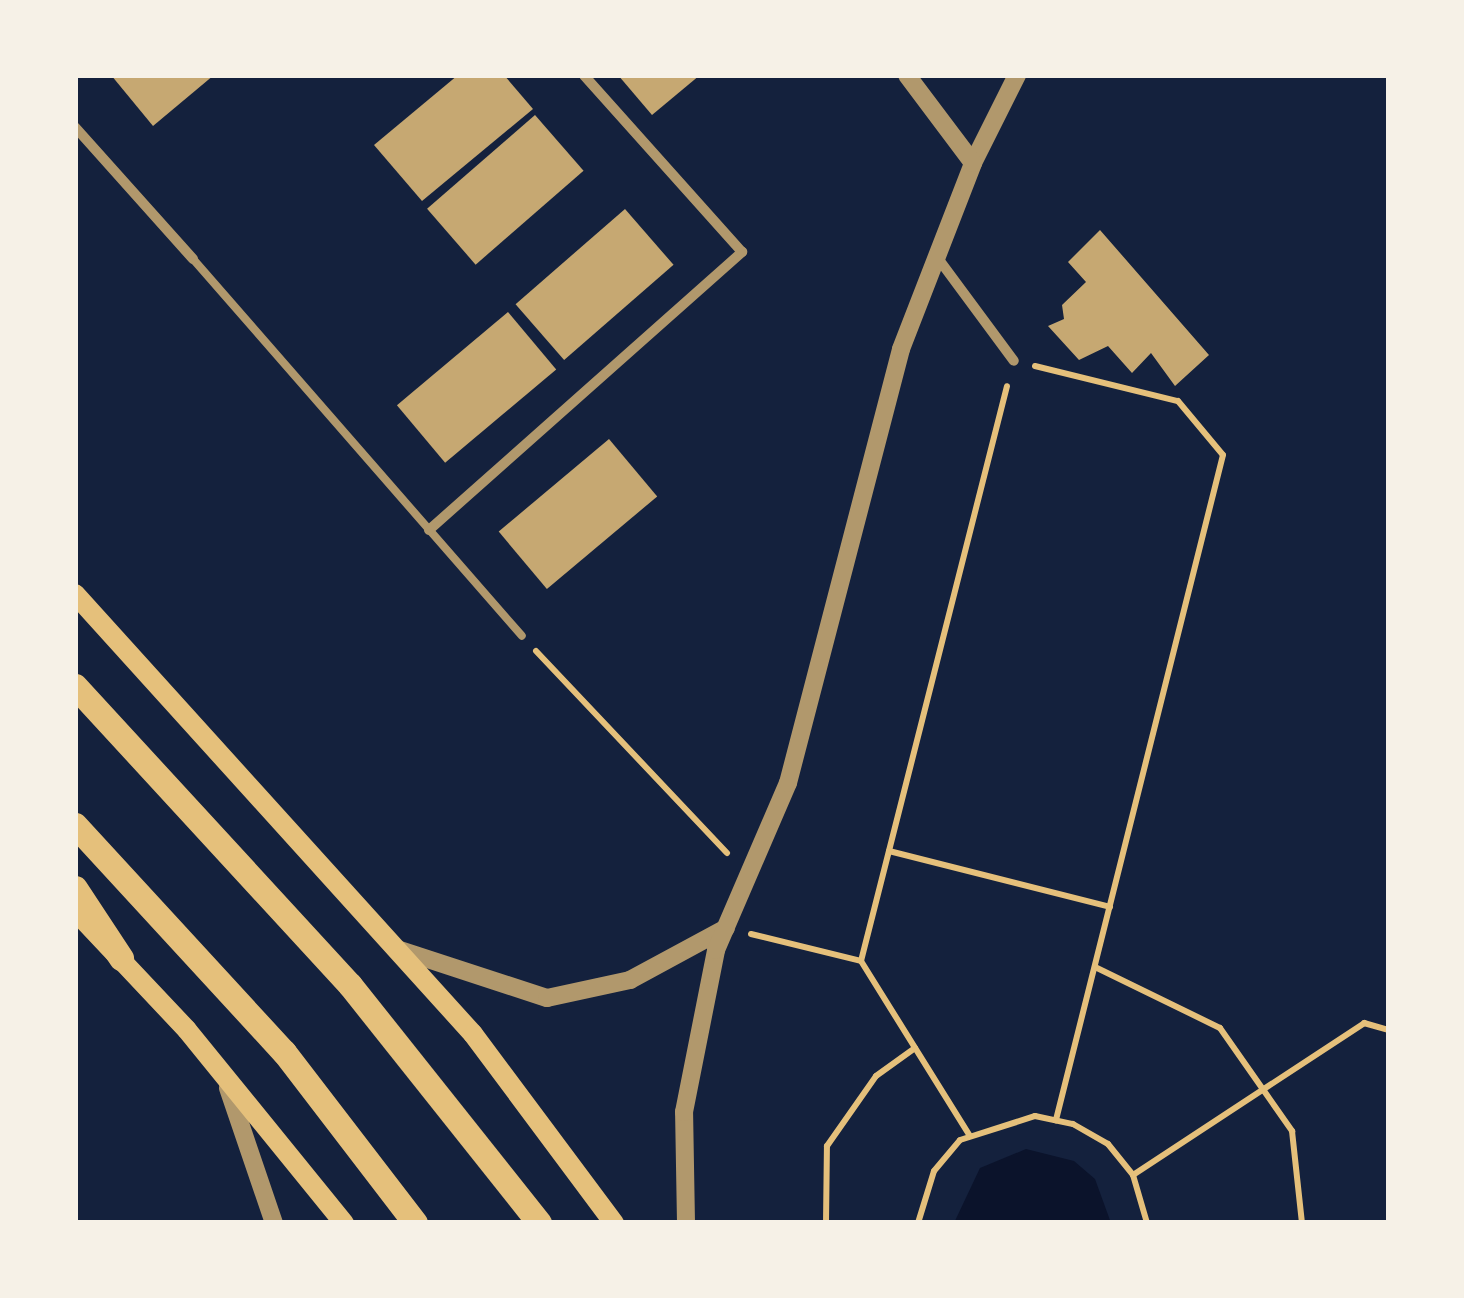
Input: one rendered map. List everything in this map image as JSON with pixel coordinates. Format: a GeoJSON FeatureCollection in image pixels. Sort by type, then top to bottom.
{"type":"FeatureCollection","features":[{"type":"Feature","properties":{"kind":"main road"},"geometry":{"type":"LineString","coordinates":[[75,594],[397,949],[614,1223]]}},
{"type":"Feature","properties":{"kind":"main road"},"geometry":{"type":"LineString","coordinates":[[75,686],[350,985],[539,1223]]}},
{"type":"Feature","properties":{"kind":"main road"},"geometry":{"type":"LineString","coordinates":[[75,825],[284,1052],[416,1223]]}},
{"type":"Feature","properties":{"kind":"main road"},"geometry":{"type":"LineString","coordinates":[[75,888],[120,958]]}},
{"type":"Feature","properties":{"kind":"main road"},"geometry":{"type":"LineString","coordinates":[[75,911],[220,1070],[344,1223]]}},
{"type":"Feature","properties":{"kind":"street"},"geometry":{"type":"LineString","coordinates":[[429,530],[742,252],[584,75]]}},
{"type":"Feature","properties":{"kind":"street"},"geometry":{"type":"LineString","coordinates":[[907,75],[973,163]]}},
{"type":"Feature","properties":{"kind":"street"},"geometry":{"type":"LineString","coordinates":[[686,1223],[684,1112],[726,928],[788,783],[901,349],[940,261],[973,163],[1017,75]]}},
{"type":"Feature","properties":{"kind":"street"},"geometry":{"type":"LineString","coordinates":[[75,126],[193,259]]}},
{"type":"Feature","properties":{"kind":"street"},"geometry":{"type":"LineString","coordinates":[[940,261],[1014,361]]}},
{"type":"Feature","properties":{"kind":"street"},"geometry":{"type":"LineString","coordinates":[[397,949],[547,998],[630,980],[726,928]]}},
{"type":"Feature","properties":{"kind":"street"},"geometry":{"type":"LineString","coordinates":[[220,1070],[254,1143],[274,1223]]}},
{"type":"Feature","properties":{"kind":"lane"},"geometry":{"type":"LineString","coordinates":[[193,259],[522,636]]}},
{"type":"Feature","properties":{"kind":"path"},"geometry":{"type":"LineString","coordinates":[[861,961],[1014,361],[1178,401],[1223,455],[1056,1120]]}},
{"type":"Feature","properties":{"kind":"path"},"geometry":{"type":"LineString","coordinates":[[522,636],[748,876]]}},
{"type":"Feature","properties":{"kind":"path"},"geometry":{"type":"LineString","coordinates":[[889,851],[1110,906]]}},
{"type":"Feature","properties":{"kind":"path"},"geometry":{"type":"LineString","coordinates":[[726,928],[861,961],[970,1136]]}},
{"type":"Feature","properties":{"kind":"path"},"geometry":{"type":"LineString","coordinates":[[1096,967],[1220,1028],[1292,1131],[1302,1223]]}},
{"type":"Feature","properties":{"kind":"path"},"geometry":{"type":"LineString","coordinates":[[1134,1175],[1364,1023],[1389,1030]]}},
{"type":"Feature","properties":{"kind":"path"},"geometry":{"type":"LineString","coordinates":[[826,1223],[827,1146],[876,1076],[915,1048]]}},
{"type":"Feature","properties":{"kind":"path"},"geometry":{"type":"LineString","coordinates":[[918,1223],[934,1170],[970,1136],[996,1122],[1056,1120],[1108,1144],[1134,1175],[1147,1223]]}},
{"type":"Feature","properties":{"kind":"water"},"geometry":{"type":"Polygon","coordinates":[[[1026,1149],[1074,1161],[1095,1179],[1111,1223],[954,1223],[980,1168],[1026,1149]]]}},
{"type":"Feature","properties":{"kind":"building"},"geometry":{"type":"Polygon","coordinates":[[[111,75],[214,75],[153,126],[111,75]]]}},
{"type":"Feature","properties":{"kind":"building"},"geometry":{"type":"Polygon","coordinates":[[[458,75],[504,75],[533,109],[422,201],[374,145],[458,75]]]}},
{"type":"Feature","properties":{"kind":"building"},"geometry":{"type":"Polygon","coordinates":[[[618,75],[700,75],[652,115],[618,75]]]}},
{"type":"Feature","properties":{"kind":"building"},"geometry":{"type":"Polygon","coordinates":[[[535,115],[584,171],[476,265],[427,209],[535,115]]]}},
{"type":"Feature","properties":{"kind":"building"},"geometry":{"type":"Polygon","coordinates":[[[625,209],[674,265],[564,360],[516,304],[625,209]]]}},
{"type":"Feature","properties":{"kind":"building"},"geometry":{"type":"Polygon","coordinates":[[[1100,230],[1209,355],[1175,386],[1151,353],[1132,373],[1108,346],[1079,360],[1048,326],[1064,319],[1062,305],[1086,282],[1068,262],[1100,230]]]}},
{"type":"Feature","properties":{"kind":"building"},"geometry":{"type":"Polygon","coordinates":[[[508,312],[556,369],[445,463],[397,405],[508,312]]]}},
{"type":"Feature","properties":{"kind":"building"},"geometry":{"type":"Polygon","coordinates":[[[609,439],[657,496],[547,589],[499,532],[609,439]]]}}]}
